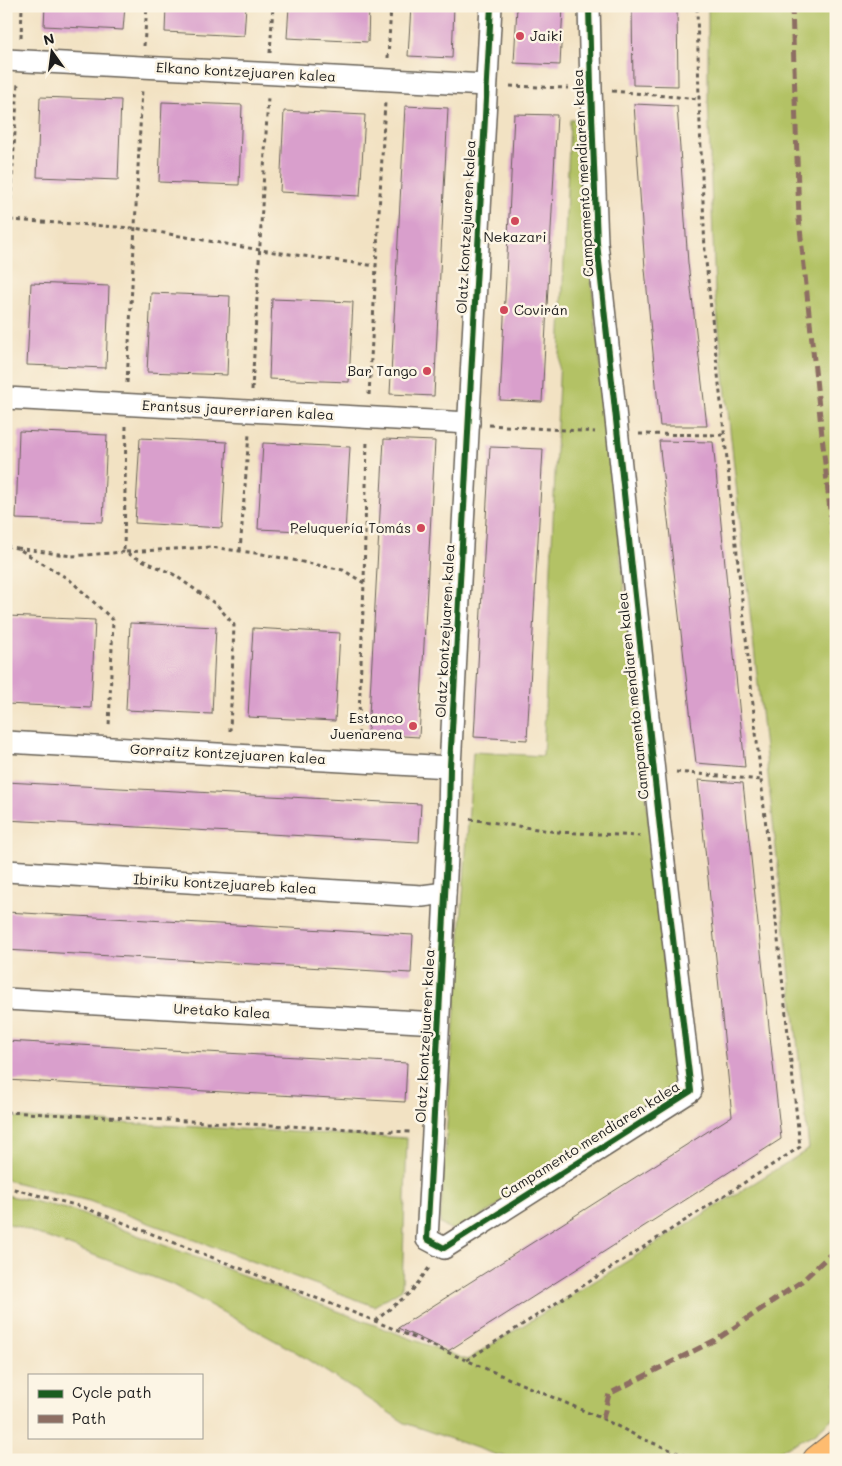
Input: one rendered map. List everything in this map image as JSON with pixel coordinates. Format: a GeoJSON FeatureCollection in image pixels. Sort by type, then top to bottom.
{"type":"FeatureCollection","features":[{"type":"Feature","properties":{"kind":"highway"},"geometry":{"type":"LineString","coordinates":[[816,1460],[836,1445]]}},
{"type":"Feature","properties":{"kind":"street","name":"Olatz kontzejuaren kalea"},"geometry":{"type":"LineString","coordinates":[[444,1248],[427,1239],[491,6]]}},
{"type":"Feature","properties":{"kind":"street","name":"Campamento mendiaren kalea"},"geometry":{"type":"LineString","coordinates":[[444,1248],[691,1091],[653,770],[597,243],[589,6]]}},
{"type":"Feature","properties":{"kind":"street","name":"Elkano kontzejuaren kalea"},"geometry":{"type":"LineString","coordinates":[[13,60],[486,85]]}},
{"type":"Feature","properties":{"kind":"street","name":"Erantsus jaurerriaren kalea"},"geometry":{"type":"LineString","coordinates":[[6,398],[469,423]]}},
{"type":"Feature","properties":{"kind":"street","name":"Gorraitz kontzejuaren kalea"},"geometry":{"type":"LineString","coordinates":[[6,742],[450,767]]}},
{"type":"Feature","properties":{"kind":"street","name":"Ibiriku kontzejuareb kalea"},"geometry":{"type":"LineString","coordinates":[[6,871],[422,896],[445,893]]}},
{"type":"Feature","properties":{"kind":"street","name":"Uretako kalea"},"geometry":{"type":"LineString","coordinates":[[6,999],[438,1023]]}},
{"type":"Feature","properties":{"kind":"path"},"geometry":{"type":"LineString","coordinates":[[6,280],[10,220],[13,60],[22,6]]}},
{"type":"Feature","properties":{"kind":"path"},"geometry":{"type":"LineString","coordinates":[[124,552],[126,404],[147,6]]}},
{"type":"Feature","properties":{"kind":"path"},"geometry":{"type":"LineString","coordinates":[[240,551],[251,411],[273,6]]}},
{"type":"Feature","properties":{"kind":"path"},"geometry":{"type":"LineString","coordinates":[[357,762],[368,418],[391,6]]}},
{"type":"Feature","properties":{"kind":"path"},"geometry":{"type":"LineString","coordinates":[[468,1360],[800,1147],[705,252],[697,6]]}},
{"type":"Feature","properties":{"kind":"path"},"geometry":{"type":"LineString","coordinates":[[10,220],[135,228],[260,250],[376,266]]}},
{"type":"Feature","properties":{"kind":"path"},"geometry":{"type":"LineString","coordinates":[[6,546],[72,556],[210,547],[343,570],[364,583]]}},
{"type":"Feature","properties":{"kind":"path"},"geometry":{"type":"LineString","coordinates":[[17,548],[70,580],[113,620],[108,748]]}},
{"type":"Feature","properties":{"kind":"path"},"geometry":{"type":"LineString","coordinates":[[124,552],[173,574],[217,605],[234,625],[228,755]]}},
{"type":"Feature","properties":{"kind":"path"},"geometry":{"type":"LineString","coordinates":[[653,770],[762,780]]}},
{"type":"Feature","properties":{"kind":"path"},"geometry":{"type":"LineString","coordinates":[[449,816],[557,832],[661,837]]}},
{"type":"Feature","properties":{"kind":"path"},"geometry":{"type":"LineString","coordinates":[[6,1112],[434,1133]]}},
{"type":"Feature","properties":{"kind":"path"},"geometry":{"type":"LineString","coordinates":[[6,1187],[83,1206],[375,1321],[604,1419],[643,1439],[700,1460]]}},
{"type":"Feature","properties":{"kind":"path"},"geometry":{"type":"LineString","coordinates":[[375,1321],[412,1291],[444,1248]]}},
{"type":"Feature","properties":{"kind":"path"},"geometry":{"type":"LineString","coordinates":[[741,1460],[756,1457],[768,1458]]}},
{"type":"Feature","properties":{"kind":"green space"},"geometry":{"type":"Polygon","coordinates":[[[708,6],[836,6],[836,1415],[816,1433],[760,1460],[526,1460],[497,1455],[405,1423],[296,1352],[171,1284],[6,1223],[6,1195],[71,1210],[467,1360],[809,1149],[715,293],[708,98],[708,6]]]}},
{"type":"Feature","properties":{"kind":"green space"},"geometry":{"type":"Polygon","coordinates":[[[582,119],[592,287],[677,1089],[457,1232],[440,1224],[473,752],[543,756],[570,120],[582,119]]]}},
{"type":"Feature","properties":{"kind":"green space"},"geometry":{"type":"Polygon","coordinates":[[[6,1117],[407,1138],[402,1289],[374,1306],[89,1201],[6,1180],[6,1117]]]}},
{"type":"Feature","properties":{"kind":"building"},"geometry":{"type":"Polygon","coordinates":[[[45,6],[125,6],[123,30],[44,26],[45,6]]]}},
{"type":"Feature","properties":{"kind":"building"},"geometry":{"type":"Polygon","coordinates":[[[166,6],[246,6],[244,36],[165,32],[166,6]]]}},
{"type":"Feature","properties":{"kind":"building"},"geometry":{"type":"Polygon","coordinates":[[[289,6],[369,6],[368,42],[287,38],[289,6]]]}},
{"type":"Feature","properties":{"kind":"building"},"geometry":{"type":"Polygon","coordinates":[[[411,6],[454,6],[452,58],[408,56],[411,6]]]}},
{"type":"Feature","properties":{"kind":"building"},"geometry":{"type":"Polygon","coordinates":[[[517,6],[563,6],[560,65],[514,63],[517,6]]]}},
{"type":"Feature","properties":{"kind":"building"},"geometry":{"type":"Polygon","coordinates":[[[632,6],[677,6],[678,86],[633,85],[632,6]]]}},
{"type":"Feature","properties":{"kind":"building"},"geometry":{"type":"Polygon","coordinates":[[[40,97],[121,100],[118,180],[37,177],[40,97]]]}},
{"type":"Feature","properties":{"kind":"building"},"geometry":{"type":"Polygon","coordinates":[[[162,102],[242,105],[239,185],[159,182],[162,102]]]}},
{"type":"Feature","properties":{"kind":"building"},"geometry":{"type":"Polygon","coordinates":[[[634,104],[677,106],[688,263],[707,426],[660,426],[645,269],[634,104]]]}},
{"type":"Feature","properties":{"kind":"building"},"geometry":{"type":"Polygon","coordinates":[[[405,106],[448,108],[434,396],[390,394],[405,106]]]}},
{"type":"Feature","properties":{"kind":"building"},"geometry":{"type":"Polygon","coordinates":[[[284,111],[365,115],[360,196],[280,192],[284,111]]]}},
{"type":"Feature","properties":{"kind":"building"},"geometry":{"type":"Polygon","coordinates":[[[514,114],[557,115],[542,402],[500,400],[514,114]]]}},
{"type":"Feature","properties":{"kind":"building"},"geometry":{"type":"Polygon","coordinates":[[[31,283],[109,286],[106,368],[27,365],[31,283]]]}},
{"type":"Feature","properties":{"kind":"building"},"geometry":{"type":"Polygon","coordinates":[[[151,293],[230,296],[227,375],[147,372],[151,293]]]}},
{"type":"Feature","properties":{"kind":"building"},"geometry":{"type":"Polygon","coordinates":[[[272,299],[353,302],[349,382],[269,379],[272,299]]]}},
{"type":"Feature","properties":{"kind":"building"},"geometry":{"type":"Polygon","coordinates":[[[19,431],[107,435],[103,522],[16,519],[19,431]]]}},
{"type":"Feature","properties":{"kind":"building"},"geometry":{"type":"Polygon","coordinates":[[[140,438],[227,442],[222,528],[135,523],[140,438]]]}},
{"type":"Feature","properties":{"kind":"building"},"geometry":{"type":"Polygon","coordinates":[[[384,439],[435,441],[419,737],[368,734],[384,439]]]}},
{"type":"Feature","properties":{"kind":"building"},"geometry":{"type":"Polygon","coordinates":[[[659,441],[713,442],[745,767],[696,763],[659,441]]]}},
{"type":"Feature","properties":{"kind":"building"},"geometry":{"type":"Polygon","coordinates":[[[263,443],[350,447],[345,533],[258,529],[263,443]]]}},
{"type":"Feature","properties":{"kind":"building"},"geometry":{"type":"Polygon","coordinates":[[[490,447],[543,449],[527,740],[474,737],[490,447]]]}},
{"type":"Feature","properties":{"kind":"building"},"geometry":{"type":"Polygon","coordinates":[[[8,616],[95,620],[91,708],[6,704],[8,616]]]}},
{"type":"Feature","properties":{"kind":"building"},"geometry":{"type":"Polygon","coordinates":[[[130,623],[216,627],[212,714],[126,710],[130,623]]]}},
{"type":"Feature","properties":{"kind":"building"},"geometry":{"type":"Polygon","coordinates":[[[253,628],[340,633],[335,721],[248,717],[253,628]]]}},
{"type":"Feature","properties":{"kind":"building"},"geometry":{"type":"Polygon","coordinates":[[[698,780],[743,783],[781,1139],[448,1351],[398,1328],[732,1116],[698,780]]]}},
{"type":"Feature","properties":{"kind":"building"},"geometry":{"type":"Polygon","coordinates":[[[6,782],[421,804],[419,842],[6,820],[6,782]]]}},
{"type":"Feature","properties":{"kind":"building"},"geometry":{"type":"Polygon","coordinates":[[[6,912],[413,935],[411,973],[6,950],[6,912]]]}},
{"type":"Feature","properties":{"kind":"building"},"geometry":{"type":"Polygon","coordinates":[[[6,1041],[407,1063],[405,1102],[6,1080],[6,1041]]]}},
{"type":"Feature","properties":{"kind":"marked path"},"geometry":{"type":"LineString","coordinates":[[792,6],[799,219],[836,567]]}},
{"type":"Feature","properties":{"kind":"marked path"},"geometry":{"type":"LineString","coordinates":[[603,1419],[609,1394],[719,1338],[802,1281],[836,1249]]}},
{"type":"Feature","properties":{"kind":"cycle path"},"geometry":{"type":"LineString","coordinates":[[491,6],[427,1239],[444,1248],[691,1091],[661,837],[597,243],[589,6]]}},
{"type":"Feature","properties":{"kind":"place","name":"Jaiki"},"geometry":{"type":"Point","coordinates":[520,36]}},
{"type":"Feature","properties":{"kind":"place","name":"Nekazari"},"geometry":{"type":"Point","coordinates":[515,221]}},
{"type":"Feature","properties":{"kind":"place","name":"Covirán"},"geometry":{"type":"Point","coordinates":[504,310]}},
{"type":"Feature","properties":{"kind":"place","name":"Bar Tango"},"geometry":{"type":"Point","coordinates":[427,371]}},
{"type":"Feature","properties":{"kind":"place","name":"Peluquería Tomás"},"geometry":{"type":"Point","coordinates":[421,528]}},
{"type":"Feature","properties":{"kind":"place","name":"Estanco Juenarena"},"geometry":{"type":"Point","coordinates":[413,726]}}]}
